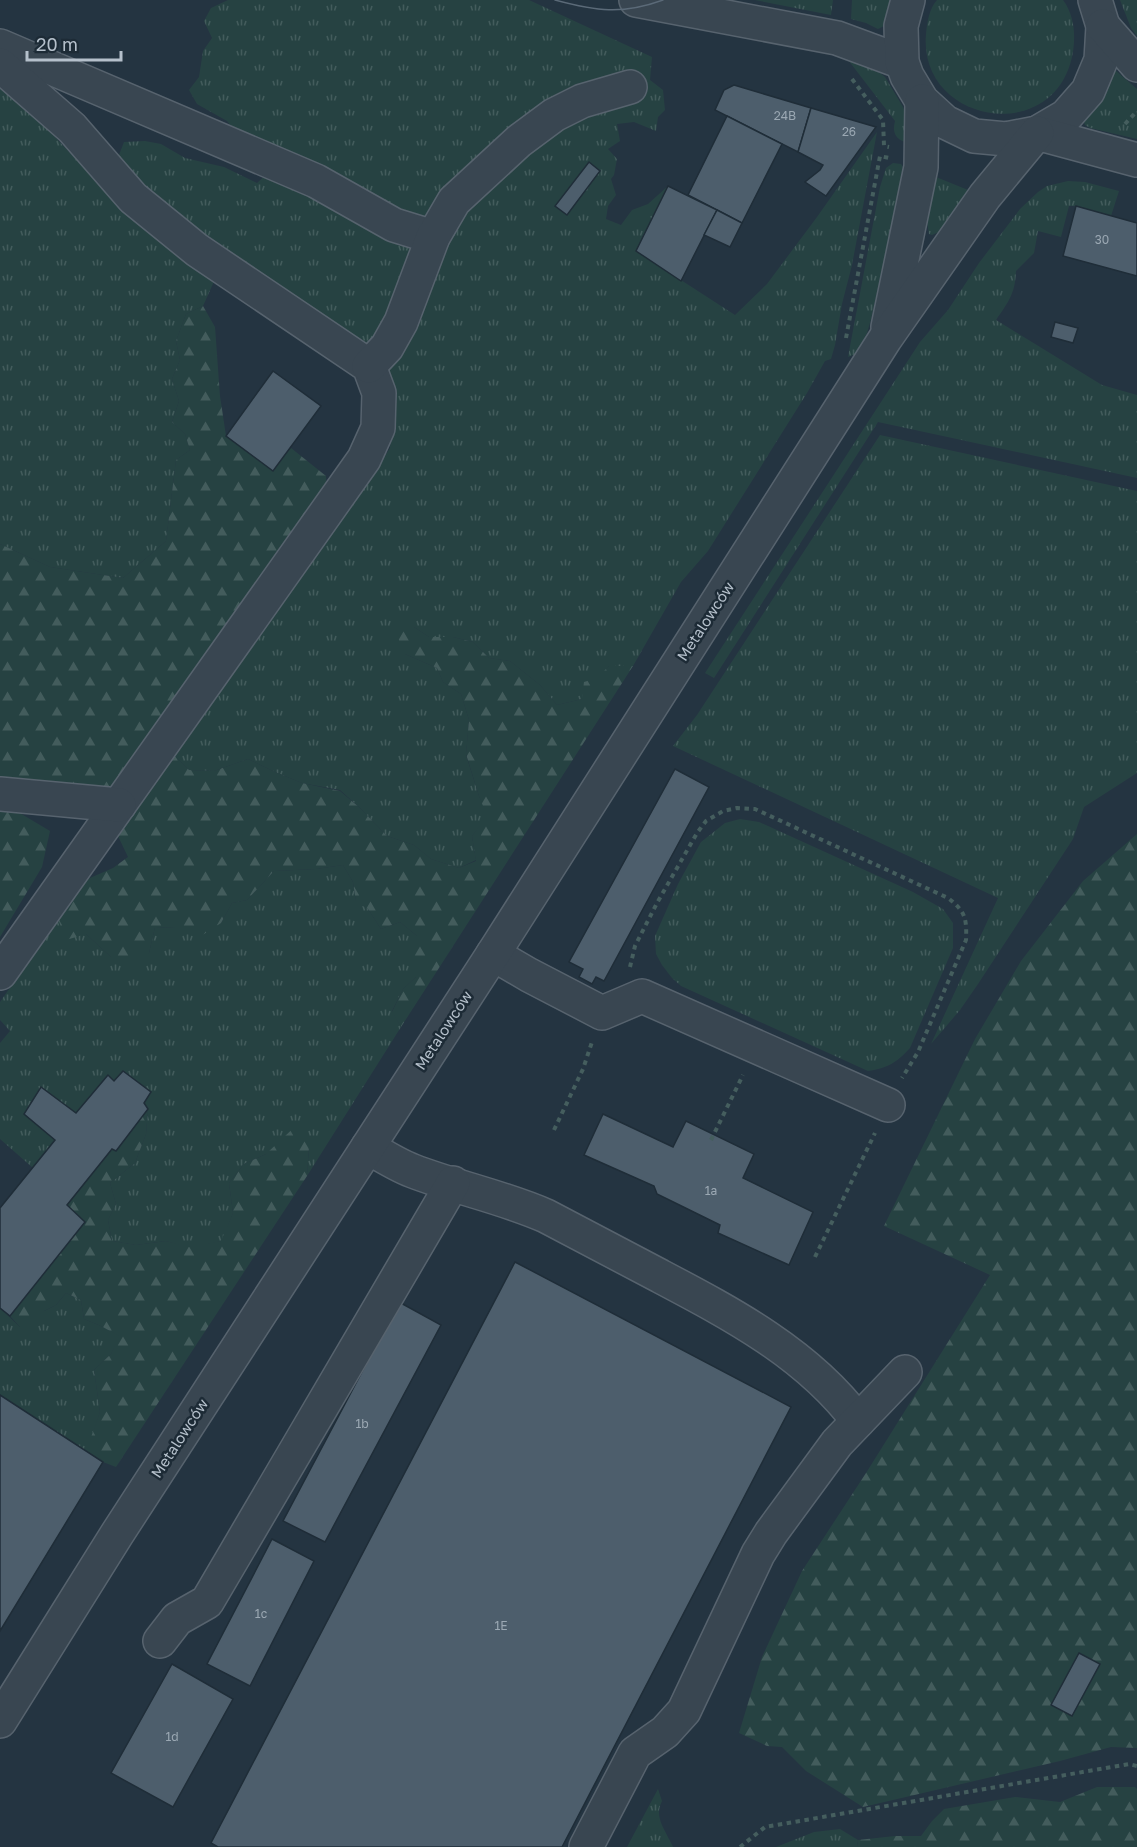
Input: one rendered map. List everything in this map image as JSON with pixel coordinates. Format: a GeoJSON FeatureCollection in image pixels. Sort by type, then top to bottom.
{"type":"FeatureCollection","features":[{"type":"Feature","properties":{"kind":"street"},"geometry":{"type":"LineString","coordinates":[[636,0],[837,38],[902,62]]}},
{"type":"Feature","properties":{"kind":"street"},"geometry":{"type":"LineString","coordinates":[[908,0],[901,26],[902,62],[922,101],[945,123],[974,136],[1006,139],[1037,133],[1066,116],[1088,91],[1101,60],[1099,13]]}},
{"type":"Feature","properties":{"kind":"street"},"geometry":{"type":"LineString","coordinates":[[1099,13],[1137,65]]}},
{"type":"Feature","properties":{"kind":"street"},"geometry":{"type":"LineString","coordinates":[[0,46],[316,181],[394,225],[433,237]]}},
{"type":"Feature","properties":{"kind":"street"},"geometry":{"type":"LineString","coordinates":[[0,65],[72,128],[133,198],[197,250],[369,366],[379,393],[378,428],[364,459],[0,973]]}},
{"type":"Feature","properties":{"kind":"street"},"geometry":{"type":"LineString","coordinates":[[369,366],[387,347],[401,322],[433,237],[454,201],[519,141],[554,115],[582,101],[630,87]]}},
{"type":"Feature","properties":{"kind":"street"},"geometry":{"type":"LineString","coordinates":[[885,339],[921,166],[922,101]]}},
{"type":"Feature","properties":{"kind":"street"},"geometry":{"type":"LineString","coordinates":[[1037,133],[1137,160]]}},
{"type":"Feature","properties":{"kind":"street","name":"Metalowców"},"geometry":{"type":"LineString","coordinates":[[0,1720],[117,1534],[493,954],[885,339],[985,196],[1037,133]]}},
{"type":"Feature","properties":{"kind":"street"},"geometry":{"type":"LineString","coordinates":[[0,794],[119,805]]}},
{"type":"Feature","properties":{"kind":"street"},"geometry":{"type":"LineString","coordinates":[[493,954],[602,1013],[642,996],[888,1106]]}},
{"type":"Feature","properties":{"kind":"street"},"geometry":{"type":"LineString","coordinates":[[368,1147],[413,1171],[522,1205],[546,1216],[727,1313],[768,1338],[801,1363],[843,1402],[858,1421]]}},
{"type":"Feature","properties":{"kind":"street"},"geometry":{"type":"LineString","coordinates":[[160,1641],[177,1619],[207,1602],[453,1183]]}},
{"type":"Feature","properties":{"kind":"street"},"geometry":{"type":"LineString","coordinates":[[586,1847],[635,1753],[665,1732],[684,1711],[758,1554],[771,1533],[837,1443],[905,1372]]}},
{"type":"Feature","properties":{"kind":"path"},"geometry":{"type":"LineString","coordinates":[[848,74],[884,120],[884,146]]}},
{"type":"Feature","properties":{"kind":"path"},"geometry":{"type":"LineString","coordinates":[[844,347],[880,156]]}},
{"type":"Feature","properties":{"kind":"path"},"geometry":{"type":"LineString","coordinates":[[642,996],[632,979],[630,963],[635,946],[697,833],[706,821],[723,811],[738,808],[754,809],[948,898],[960,907],[967,923],[966,940],[918,1052],[888,1106],[815,1257]]}},
{"type":"Feature","properties":{"kind":"path"},"geometry":{"type":"LineString","coordinates":[[554,1130],[583,1069],[602,1013]]}},
{"type":"Feature","properties":{"kind":"path"},"geometry":{"type":"LineString","coordinates":[[711,1140],[756,1047]]}},
{"type":"Feature","properties":{"kind":"path"},"geometry":{"type":"LineString","coordinates":[[740,1847],[765,1827],[1073,1773],[1129,1764],[1137,1766]]}},
{"type":"Feature","properties":{"kind":"green space"},"geometry":{"type":"Polygon","coordinates":[[[228,0],[529,0],[652,57],[650,80],[663,90],[665,110],[658,117],[656,131],[634,122],[617,124],[620,141],[608,149],[617,159],[611,179],[616,195],[608,206],[606,219],[621,225],[632,210],[648,204],[668,186],[636,251],[735,315],[767,284],[877,132],[852,265],[831,359],[825,361],[708,551],[681,582],[633,666],[609,666],[582,699],[557,705],[540,685],[510,661],[489,658],[473,642],[453,637],[429,637],[414,627],[405,654],[437,668],[443,682],[461,694],[469,720],[466,755],[488,816],[472,836],[476,860],[459,868],[431,859],[414,845],[387,836],[340,790],[302,783],[248,759],[214,771],[189,770],[173,754],[372,477],[390,448],[393,404],[143,186],[119,155],[124,142],[145,141],[161,144],[185,158],[224,167],[257,183],[269,172],[227,121],[197,104],[189,90],[199,77],[203,51],[212,38],[204,21],[211,8],[228,0]]]}},
{"type":"Feature","properties":{"kind":"green space"},"geometry":{"type":"Polygon","coordinates":[[[755,0],[833,0],[831,15],[755,0]]]}},
{"type":"Feature","properties":{"kind":"green space"},"geometry":{"type":"Polygon","coordinates":[[[852,0],[891,0],[886,25],[878,29],[851,19],[852,0]]]}},
{"type":"Feature","properties":{"kind":"green space"},"geometry":{"type":"Polygon","coordinates":[[[937,0],[1063,0],[1074,27],[1074,42],[1072,57],[1060,86],[1040,104],[1015,113],[988,113],[963,104],[943,88],[929,64],[926,30],[930,12],[937,0]]]}},
{"type":"Feature","properties":{"kind":"green space"},"geometry":{"type":"Polygon","coordinates":[[[1120,0],[1137,0],[1137,36],[1131,28],[1120,0]]]}},
{"type":"Feature","properties":{"kind":"green space"},"geometry":{"type":"Polygon","coordinates":[[[842,52],[870,65],[885,77],[903,107],[908,122],[907,143],[897,137],[894,132],[895,121],[842,52]]]}},
{"type":"Feature","properties":{"kind":"green space"},"geometry":{"type":"Polygon","coordinates":[[[1115,70],[1137,89],[1137,139],[1090,128],[1083,120],[1111,71],[1115,70]]]}},
{"type":"Feature","properties":{"kind":"green space"},"geometry":{"type":"Polygon","coordinates":[[[0,82],[11,90],[71,154],[116,197],[216,277],[203,306],[186,314],[176,341],[180,360],[172,379],[179,401],[172,422],[185,434],[190,450],[176,460],[166,541],[123,578],[50,567],[0,544],[0,82]]]}},
{"type":"Feature","properties":{"kind":"green space"},"geometry":{"type":"Polygon","coordinates":[[[893,163],[901,164],[903,167],[871,319],[867,333],[856,354],[848,357],[880,187],[886,168],[893,163]]]}},
{"type":"Feature","properties":{"kind":"green space"},"geometry":{"type":"Polygon","coordinates":[[[936,177],[968,190],[939,232],[932,235],[929,234],[927,222],[936,177]]]}},
{"type":"Feature","properties":{"kind":"green space"},"geometry":{"type":"Polygon","coordinates":[[[1068,181],[1085,182],[1119,191],[1111,216],[1077,206],[1069,206],[1061,237],[1038,231],[1034,253],[1016,271],[1011,297],[996,320],[1102,385],[1137,395],[1137,478],[878,422],[714,678],[705,673],[920,342],[948,310],[979,263],[1020,209],[1047,186],[1068,181]]]}},
{"type":"Feature","properties":{"kind":"green space"},"geometry":{"type":"Polygon","coordinates":[[[203,306],[215,327],[220,396],[226,436],[273,470],[291,448],[326,476],[327,511],[122,787],[71,790],[0,784],[0,544],[50,567],[123,578],[166,541],[176,460],[190,450],[185,434],[172,422],[179,401],[172,379],[180,360],[176,341],[186,314],[203,306]]]}},
{"type":"Feature","properties":{"kind":"green space"},"geometry":{"type":"Polygon","coordinates":[[[880,435],[1137,491],[1137,773],[1084,807],[1073,839],[960,1010],[931,1044],[998,898],[673,746],[697,715],[880,435]]]}},
{"type":"Feature","properties":{"kind":"green space"},"geometry":{"type":"Polygon","coordinates":[[[414,627],[429,637],[453,637],[473,642],[489,658],[510,661],[540,685],[557,705],[582,699],[584,682],[597,678],[609,666],[633,666],[401,1027],[392,1012],[403,989],[416,977],[405,959],[417,936],[400,922],[381,929],[368,909],[356,902],[353,882],[343,865],[274,871],[247,900],[232,903],[221,923],[198,938],[176,928],[155,927],[149,953],[130,964],[111,957],[86,934],[66,940],[58,919],[83,881],[113,868],[128,857],[117,834],[173,754],[189,770],[214,771],[248,759],[302,783],[340,791],[387,836],[414,845],[431,859],[459,868],[476,861],[472,836],[487,816],[466,754],[469,720],[461,694],[443,682],[437,668],[405,654],[395,631],[414,627]]]}},
{"type":"Feature","properties":{"kind":"green space"},"geometry":{"type":"Polygon","coordinates":[[[0,805],[8,806],[50,831],[42,867],[0,937],[0,805]]]}},
{"type":"Feature","properties":{"kind":"green space"},"geometry":{"type":"Polygon","coordinates":[[[740,819],[759,822],[913,892],[943,909],[953,923],[953,948],[910,1048],[891,1064],[868,1071],[681,986],[662,965],[656,954],[655,936],[678,884],[701,842],[725,823],[740,819]]]}},
{"type":"Feature","properties":{"kind":"green space"},"geometry":{"type":"Polygon","coordinates":[[[1137,834],[1137,1748],[1111,1747],[863,1807],[806,1771],[782,1747],[767,1746],[739,1733],[762,1657],[802,1571],[990,1275],[884,1226],[975,1039],[1021,961],[1083,881],[1137,834]]]}},
{"type":"Feature","properties":{"kind":"green space"},"geometry":{"type":"Polygon","coordinates":[[[343,865],[353,882],[356,901],[368,909],[381,929],[400,922],[417,936],[416,977],[403,989],[392,1011],[401,1027],[307,1176],[309,1147],[266,1154],[244,1164],[229,1183],[233,1213],[222,1241],[189,1248],[166,1241],[136,1245],[112,1241],[108,1220],[116,1204],[110,1183],[135,1163],[146,1134],[148,1109],[144,1103],[150,1092],[124,1071],[114,1081],[107,1075],[76,1113],[41,1088],[24,1114],[55,1140],[33,1168],[0,1139],[0,1043],[10,1031],[0,1020],[0,1002],[58,919],[86,934],[111,957],[149,953],[155,927],[176,928],[221,923],[232,903],[247,900],[274,871],[343,865]]]}},
{"type":"Feature","properties":{"kind":"green space"},"geometry":{"type":"Polygon","coordinates":[[[148,1109],[146,1134],[135,1163],[110,1183],[116,1204],[108,1220],[112,1241],[136,1245],[166,1241],[189,1247],[221,1241],[233,1213],[229,1183],[244,1164],[266,1154],[301,1121],[309,1147],[307,1176],[116,1467],[103,1462],[89,1443],[100,1412],[94,1370],[111,1354],[119,1336],[84,1319],[81,1300],[66,1293],[56,1305],[44,1311],[36,1327],[20,1327],[10,1316],[84,1222],[67,1205],[112,1149],[116,1151],[148,1109]]]}},
{"type":"Feature","properties":{"kind":"green space"},"geometry":{"type":"Polygon","coordinates":[[[66,1293],[81,1300],[84,1319],[120,1336],[111,1354],[94,1370],[100,1412],[90,1443],[103,1462],[0,1395],[0,1308],[20,1327],[56,1305],[66,1293]]]}},
{"type":"Feature","properties":{"kind":"green space"},"geometry":{"type":"Polygon","coordinates":[[[1097,1787],[1135,1787],[1137,1789],[1137,1847],[857,1847],[858,1840],[921,1836],[944,1809],[1015,1797],[1060,1802],[1097,1787]]]}},
{"type":"Feature","properties":{"kind":"green space"},"geometry":{"type":"Polygon","coordinates":[[[658,1789],[662,1801],[660,1819],[673,1847],[627,1847],[658,1789]]]}},
{"type":"Feature","properties":{"kind":"green space"},"geometry":{"type":"Polygon","coordinates":[[[840,1829],[858,1840],[857,1847],[776,1847],[814,1832],[840,1829]]]}},
{"type":"Feature","properties":{"kind":"building"},"geometry":{"type":"Polygon","coordinates":[[[734,85],[811,108],[798,152],[715,110],[724,90],[734,85]]]}},
{"type":"Feature","properties":{"kind":"building"},"geometry":{"type":"Polygon","coordinates":[[[811,108],[876,127],[826,196],[805,182],[823,165],[798,152],[811,108]]]}},
{"type":"Feature","properties":{"kind":"building"},"geometry":{"type":"Polygon","coordinates":[[[727,116],[782,144],[742,223],[688,195],[727,116]]]}},
{"type":"Feature","properties":{"kind":"building"},"geometry":{"type":"Polygon","coordinates":[[[589,162],[600,171],[567,215],[555,206],[589,162]]]}},
{"type":"Feature","properties":{"kind":"building"},"geometry":{"type":"Polygon","coordinates":[[[668,186],[717,210],[681,281],[636,251],[668,186]]]}},
{"type":"Feature","properties":{"kind":"building"},"geometry":{"type":"Polygon","coordinates":[[[1076,206],[1137,223],[1137,276],[1063,256],[1076,206]]]}},
{"type":"Feature","properties":{"kind":"building"},"geometry":{"type":"Polygon","coordinates":[[[717,210],[742,223],[730,247],[704,235],[717,210]]]}},
{"type":"Feature","properties":{"kind":"building"},"geometry":{"type":"Polygon","coordinates":[[[1055,322],[1078,328],[1073,343],[1051,337],[1055,322]]]}},
{"type":"Feature","properties":{"kind":"building"},"geometry":{"type":"Polygon","coordinates":[[[273,371],[321,406],[273,471],[226,436],[273,371]]]}},
{"type":"Feature","properties":{"kind":"building"},"geometry":{"type":"Polygon","coordinates":[[[675,769],[709,787],[604,981],[596,977],[592,984],[579,977],[583,969],[569,962],[675,769]]]}},
{"type":"Feature","properties":{"kind":"building"},"geometry":{"type":"Polygon","coordinates":[[[123,1071],[151,1092],[144,1103],[148,1109],[116,1151],[112,1149],[67,1205],[85,1222],[10,1316],[0,1308],[0,1208],[55,1140],[24,1114],[41,1087],[76,1113],[108,1075],[114,1081],[123,1071]]]}},
{"type":"Feature","properties":{"kind":"building"},"geometry":{"type":"Polygon","coordinates":[[[603,1114],[673,1147],[686,1121],[754,1154],[743,1178],[813,1212],[789,1265],[718,1233],[720,1225],[657,1194],[654,1186],[584,1155],[603,1114]]]}},
{"type":"Feature","properties":{"kind":"building"},"geometry":{"type":"Polygon","coordinates":[[[515,1262],[791,1407],[562,1847],[218,1847],[211,1843],[515,1262]]]}},
{"type":"Feature","properties":{"kind":"building"},"geometry":{"type":"Polygon","coordinates":[[[399,1302],[441,1325],[325,1542],[283,1521],[399,1302]]]}},
{"type":"Feature","properties":{"kind":"building"},"geometry":{"type":"Polygon","coordinates":[[[0,1395],[103,1462],[0,1631],[0,1395]]]}},
{"type":"Feature","properties":{"kind":"building"},"geometry":{"type":"Polygon","coordinates":[[[272,1539],[314,1561],[250,1686],[207,1664],[272,1539]]]}},
{"type":"Feature","properties":{"kind":"building"},"geometry":{"type":"Polygon","coordinates":[[[1079,1653],[1100,1664],[1072,1716],[1051,1705],[1079,1653]]]}},
{"type":"Feature","properties":{"kind":"building"},"geometry":{"type":"Polygon","coordinates":[[[172,1664],[233,1699],[173,1807],[111,1773],[172,1664]]]}},
{"type":"Feature","properties":{"kind":"tram line"},"geometry":{"type":"LineString","coordinates":[[555,0],[609,10],[635,8],[663,0]]}}]}
